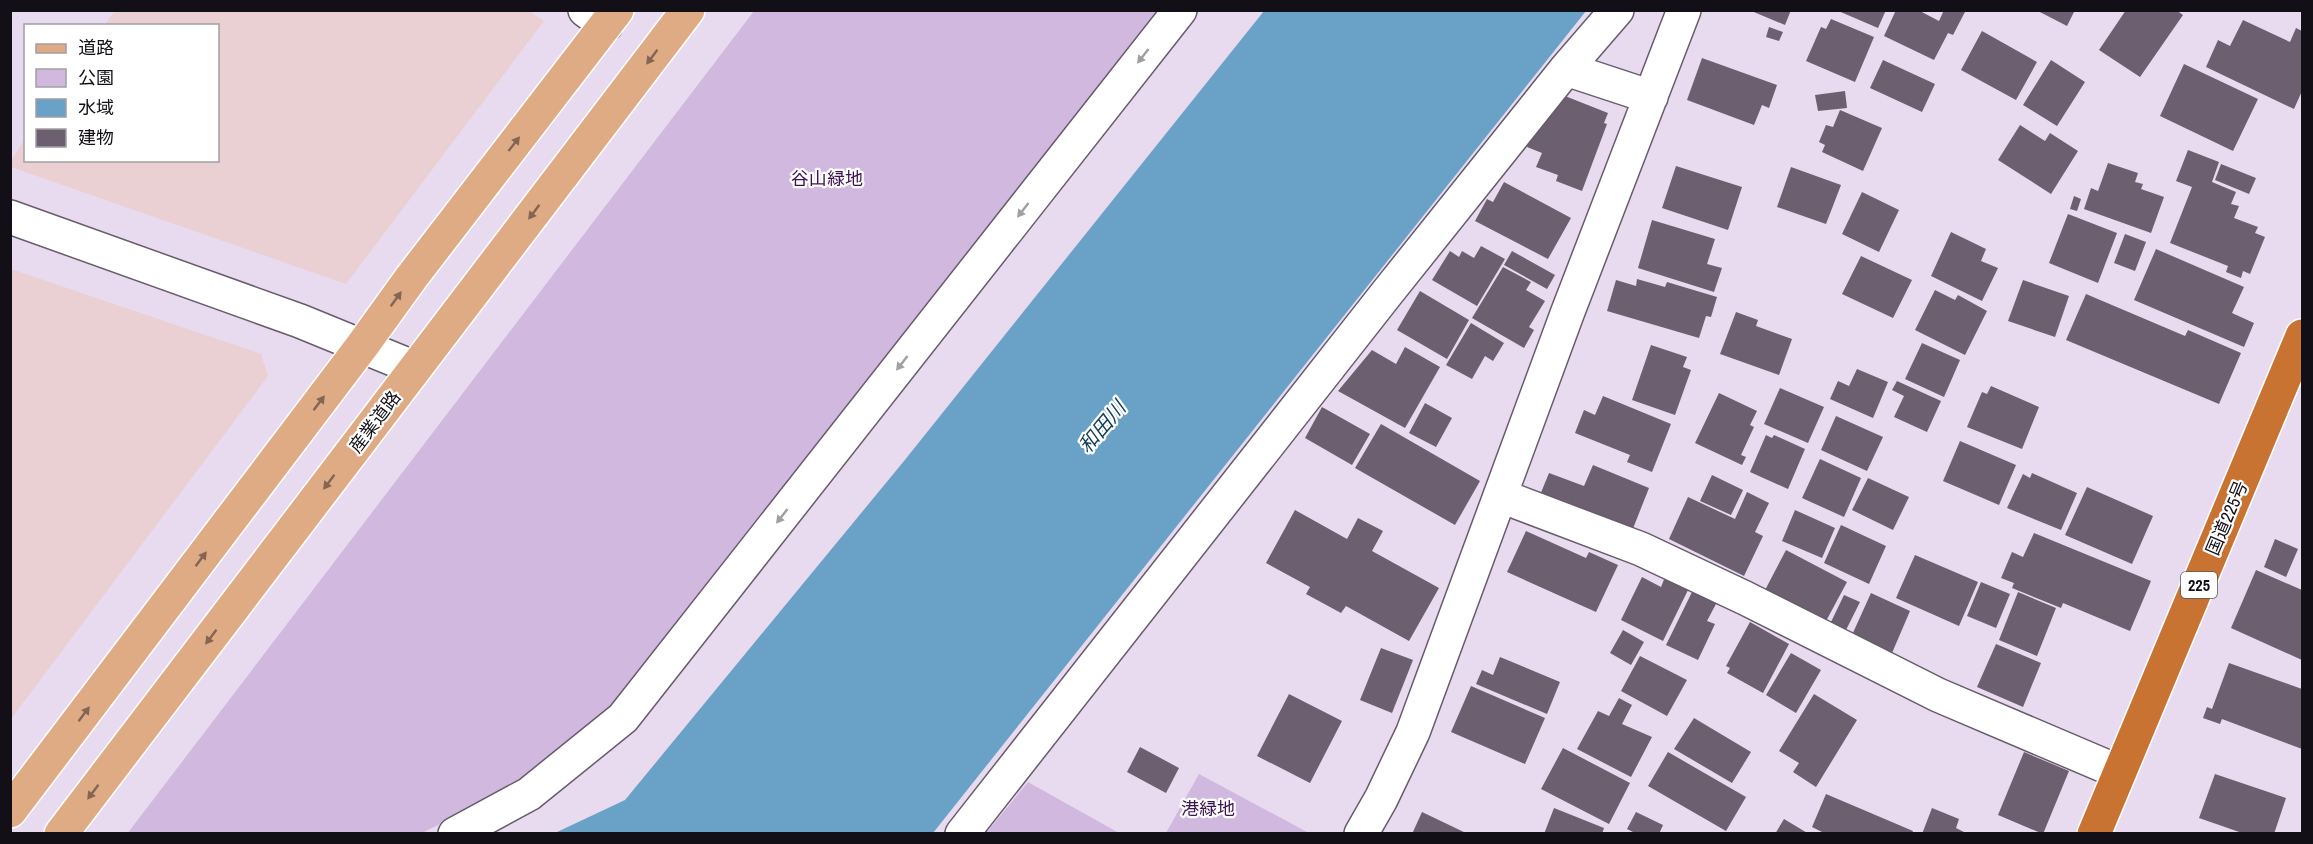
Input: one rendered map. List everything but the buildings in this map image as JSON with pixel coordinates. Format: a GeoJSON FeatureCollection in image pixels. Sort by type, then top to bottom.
{"type":"FeatureCollection","features":[{"type":"Feature","properties":{"kind":"highway","name":"国道225号"},"geometry":{"type":"LineString","coordinates":[[2094,834],[2302,336]]}},
{"type":"Feature","properties":{"kind":"main road","name":"産業道路"},"geometry":{"type":"LineString","coordinates":[[61,834],[688,10]]}},
{"type":"Feature","properties":{"kind":"main road"},"geometry":{"type":"LineString","coordinates":[[10,812],[362,346],[603,15]]}},
{"type":"Feature","properties":{"kind":"street"},"geometry":{"type":"LineString","coordinates":[[455,834],[530,794],[623,718],[1180,10]]}},
{"type":"Feature","properties":{"kind":"street"},"geometry":{"type":"LineString","coordinates":[[962,834],[1379,302],[1566,69],[1617,10]]}},
{"type":"Feature","properties":{"kind":"street"},"geometry":{"type":"LineString","coordinates":[[1362,834],[1413,732],[1567,314],[1684,10]]}},
{"type":"Feature","properties":{"kind":"street"},"geometry":{"type":"LineString","coordinates":[[1566,69],[1651,98]]}},
{"type":"Feature","properties":{"kind":"street"},"geometry":{"type":"LineString","coordinates":[[10,217],[300,321],[416,368]]}},
{"type":"Feature","properties":{"kind":"street"},"geometry":{"type":"LineString","coordinates":[[1501,496],[1641,549],[1745,598],[1938,695],[2119,772]]}},
{"type":"Feature","properties":{"kind":"shaded area"},"geometry":{"type":"Polygon","coordinates":[[[115,11],[529,11],[544,21],[346,284],[11,167],[11,161],[24,141],[24,162],[219,162],[219,24],[105,24],[115,11]]]}},
{"type":"Feature","properties":{"kind":"shaded area"},"geometry":{"type":"Polygon","coordinates":[[[11,269],[261,354],[268,376],[11,719],[11,269]]]}},
{"type":"Feature","properties":{"kind":"green space","name":"谷山緑地"},"geometry":{"type":"Polygon","coordinates":[[[754,11],[1161,11],[613,706],[523,778],[470,809],[422,833],[127,834],[754,11]]]}},
{"type":"Feature","properties":{"kind":"green space","name":"港緑地"},"geometry":{"type":"Polygon","coordinates":[[[1199,774],[1309,833],[1166,833],[1199,774]]]}},
{"type":"Feature","properties":{"kind":"green space"},"geometry":{"type":"Polygon","coordinates":[[[1028,782],[1119,833],[986,833],[1028,782]]]}},
{"type":"Feature","properties":{"kind":"water","name":"和田川"},"geometry":{"type":"Polygon","coordinates":[[[1264,11],[1586,11],[933,833],[555,833],[625,800],[904,461],[1264,11]]]}}]}
